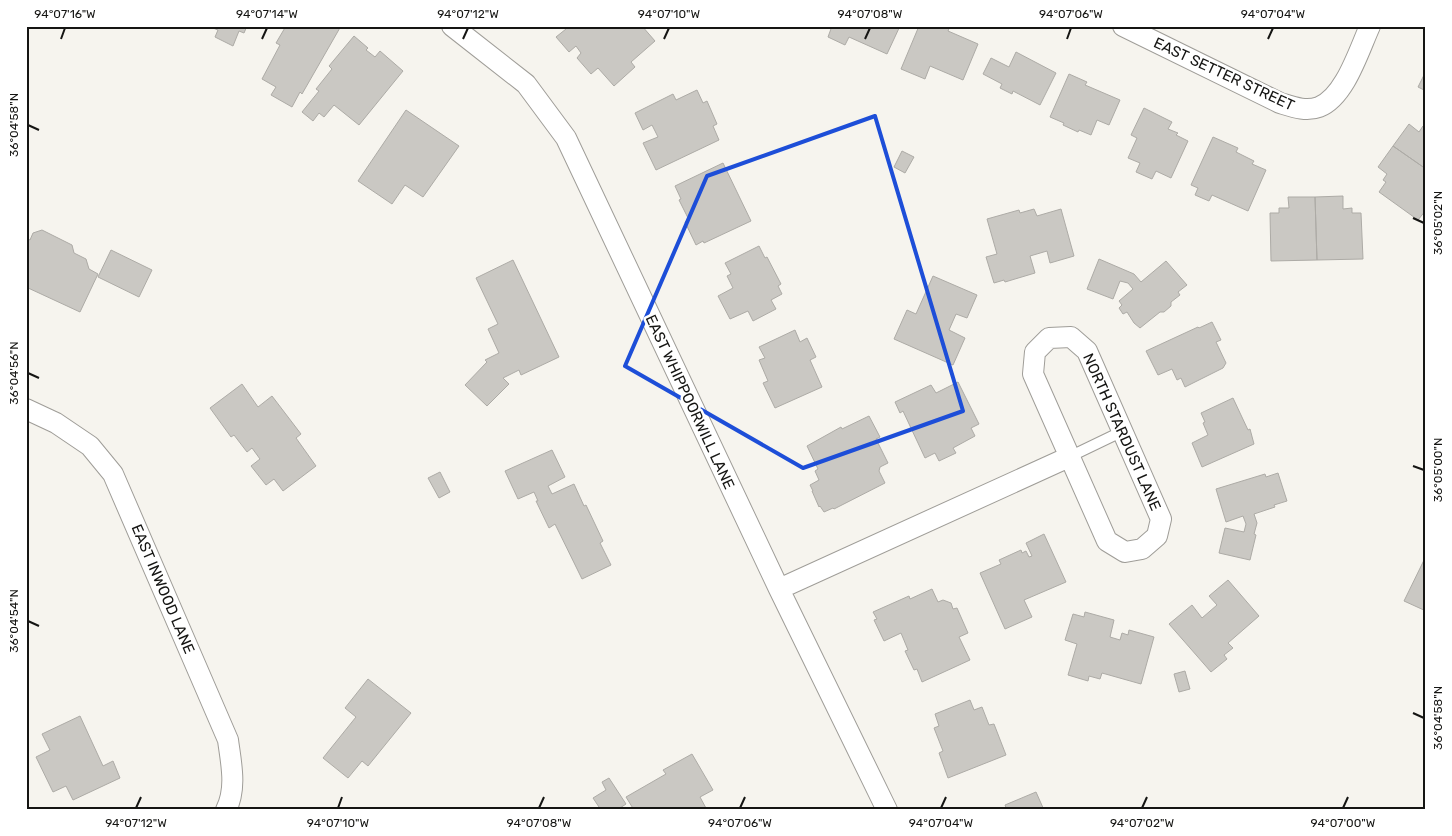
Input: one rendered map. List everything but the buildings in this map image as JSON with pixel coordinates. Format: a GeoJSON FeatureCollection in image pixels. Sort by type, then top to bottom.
{"type":"FeatureCollection","features":[{"type":"Feature","properties":{"kind":"street","name":"EAST WHIPPOORWILL LANE"},"geometry":{"type":"LineString","coordinates":[[452,26],[526,84],[566,138],[778,589],[887,810]]}},
{"type":"Feature","properties":{"kind":"street","name":"EAST SETTER STREET"},"geometry":{"type":"LineString","coordinates":[[1123,26],[1280,103],[1301,109],[1318,107],[1334,97],[1346,80],[1370,26]]}},
{"type":"Feature","properties":{"kind":"street","name":"NORTH STARDUST LANE"},"geometry":{"type":"LineString","coordinates":[[1072,337],[1087,351],[1123,432],[1161,518],[1158,536],[1142,549],[1125,552],[1106,541],[1033,374],[1035,352],[1049,338],[1072,337]]}},
{"type":"Feature","properties":{"kind":"street","name":"EAST INWOOD LANE"},"geometry":{"type":"LineString","coordinates":[[26,408],[56,423],[90,446],[113,474],[228,740],[233,775],[226,810]]}},
{"type":"Feature","properties":{"kind":"street"},"geometry":{"type":"LineString","coordinates":[[778,589],[1069,457]]}},
{"type":"Feature","properties":{"kind":"lane"},"geometry":{"type":"LineString","coordinates":[[1069,457],[1123,432]]}},
{"type":"Feature","properties":{"kind":"highlighted area"},"geometry":{"type":"Polygon","coordinates":[[[875,116],[963,411],[803,468],[625,366],[707,176],[875,116]]]}}]}
